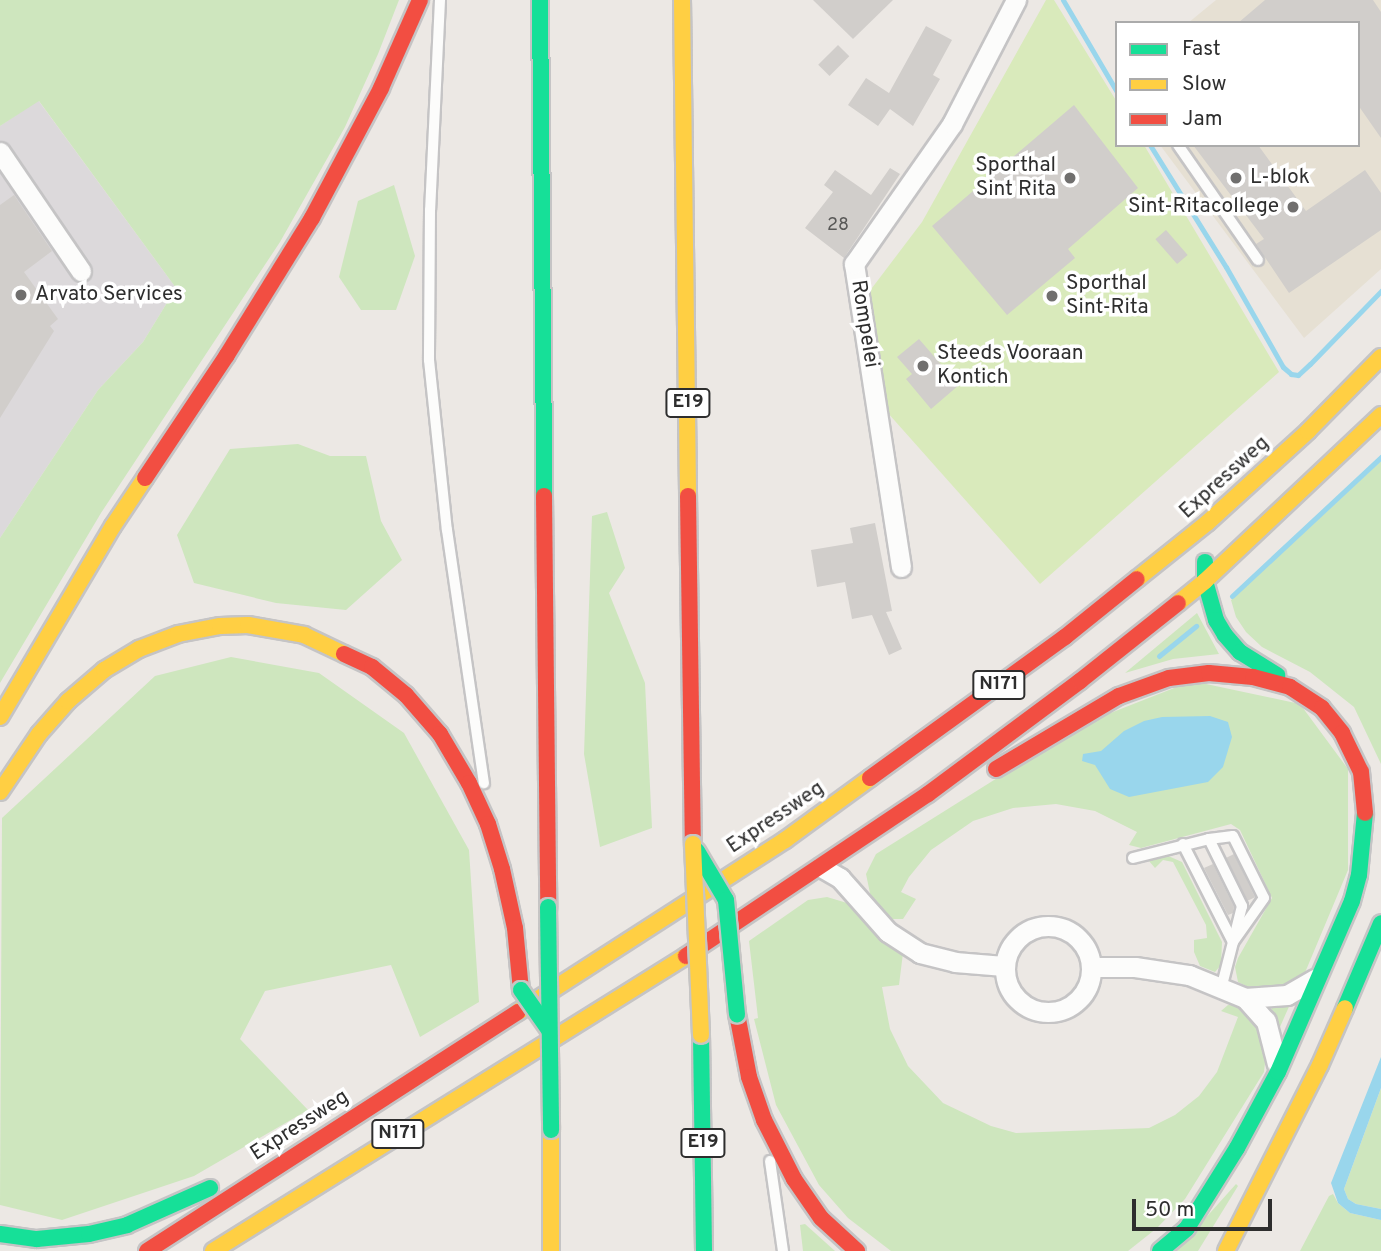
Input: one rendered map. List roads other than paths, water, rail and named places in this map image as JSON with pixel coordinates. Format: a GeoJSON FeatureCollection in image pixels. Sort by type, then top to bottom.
{"type":"FeatureCollection","features":[{"type":"Feature","properties":{"kind":"highway"},"geometry":{"type":"LineString","coordinates":[[0,716],[113,526],[227,355],[312,218],[381,88],[420,0]]}},
{"type":"Feature","properties":{"kind":"highway"},"geometry":{"type":"LineString","coordinates":[[540,0],[551,1251]]}},
{"type":"Feature","properties":{"kind":"highway","name":"E19"},"geometry":{"type":"LineString","coordinates":[[682,0],[693,844],[701,1035],[704,1251]]}},
{"type":"Feature","properties":{"kind":"highway","name":"Expressweg"},"geometry":{"type":"LineString","coordinates":[[146,1251],[785,840],[1065,637],[1207,523],[1308,431],[1381,357]]}},
{"type":"Feature","properties":{"kind":"highway","name":"N171"},"geometry":{"type":"LineString","coordinates":[[213,1251],[752,914],[928,794],[1080,681],[1205,581],[1381,415]]}},
{"type":"Feature","properties":{"kind":"highway"},"geometry":{"type":"LineString","coordinates":[[1160,1251],[1187,1228],[1237,1148],[1278,1072],[1323,973],[1357,888],[1363,855],[1364,788],[1356,757],[1342,733],[1322,708],[1240,652],[1216,621],[1205,581],[1207,523]]}},
{"type":"Feature","properties":{"kind":"highway"},"geometry":{"type":"LineString","coordinates":[[0,792],[39,734],[68,701],[104,670],[139,649],[178,634],[220,626],[248,625],[304,635],[332,646],[372,667],[406,695],[440,734],[469,783],[488,824],[502,869],[515,928],[521,989],[549,1030]]}},
{"type":"Feature","properties":{"kind":"highway"},"geometry":{"type":"LineString","coordinates":[[928,794],[954,791],[974,782],[1109,700],[1157,681],[1196,673],[1220,673],[1290,687]]}},
{"type":"Feature","properties":{"kind":"highway"},"geometry":{"type":"LineString","coordinates":[[785,840],[821,867]]}},
{"type":"Feature","properties":{"kind":"highway"},"geometry":{"type":"LineString","coordinates":[[693,844],[726,900],[737,1014],[749,1077],[764,1119],[794,1179],[821,1217],[857,1251]]}},
{"type":"Feature","properties":{"kind":"highway"},"geometry":{"type":"LineString","coordinates":[[1226,1251],[1321,1065],[1381,923]]}},
{"type":"Feature","properties":{"kind":"highway"},"geometry":{"type":"LineString","coordinates":[[0,1234],[62,1240],[127,1225],[227,1179],[282,1150],[337,1128]]}},
{"type":"Feature","properties":{"kind":"street","name":"Rompelei"},"geometry":{"type":"LineString","coordinates":[[901,567],[854,264],[953,124],[1016,0]]}},
{"type":"Feature","properties":{"kind":"street"},"geometry":{"type":"LineString","coordinates":[[0,152],[81,271]]}},
{"type":"Feature","properties":{"kind":"street"},"geometry":{"type":"LineString","coordinates":[[821,867],[840,878],[888,932],[920,953],[955,962],[1004,966]]}},
{"type":"Feature","properties":{"kind":"street"},"geometry":{"type":"LineString","coordinates":[[1048,925],[1063,928],[1076,936],[1088,950],[1092,967],[1087,990],[1077,1002],[1064,1010],[1049,1013],[1035,1011],[1013,995],[1006,982],[1004,966],[1013,943],[1028,930],[1048,925]]}},
{"type":"Feature","properties":{"kind":"street"},"geometry":{"type":"LineString","coordinates":[[1092,967],[1135,967],[1189,975],[1245,998],[1287,995],[1323,973]]}},
{"type":"Feature","properties":{"kind":"street"},"geometry":{"type":"LineString","coordinates":[[1245,998],[1266,1021],[1278,1072]]}},
{"type":"Feature","properties":{"kind":"lane"},"geometry":{"type":"LineString","coordinates":[[440,0],[430,209],[429,360],[447,530],[474,700],[488,824]]}},
{"type":"Feature","properties":{"kind":"lane"},"geometry":{"type":"LineString","coordinates":[[1179,147],[1258,260]]}},
{"type":"Feature","properties":{"kind":"lane"},"geometry":{"type":"LineString","coordinates":[[1133,858],[1209,839],[1233,836],[1264,898],[1233,942]]}},
{"type":"Feature","properties":{"kind":"lane"},"geometry":{"type":"LineString","coordinates":[[1209,839],[1242,906],[1221,989]]}},
{"type":"Feature","properties":{"kind":"lane"},"geometry":{"type":"LineString","coordinates":[[1183,845],[1233,942]]}},
{"type":"Feature","properties":{"kind":"lane"},"geometry":{"type":"LineString","coordinates":[[764,1119],[782,1251]]}},
{"type":"Feature","properties":{"kind":"water"},"geometry":{"type":"Polygon","coordinates":[[[1210,716],[1228,722],[1232,737],[1223,767],[1208,782],[1129,797],[1110,789],[1095,765],[1082,761],[1083,754],[1101,751],[1124,731],[1144,721],[1162,717],[1210,716]]]}},
{"type":"Feature","properties":{"kind":"water"},"geometry":{"type":"Polygon","coordinates":[[[1381,1057],[1381,1088],[1344,1189],[1348,1199],[1356,1204],[1381,1209],[1381,1220],[1350,1213],[1338,1203],[1331,1183],[1381,1057]]]}},
{"type":"Feature","properties":{"kind":"waterway"},"geometry":{"type":"LineString","coordinates":[[1063,0],[1115,89]]}},
{"type":"Feature","properties":{"kind":"waterway"},"geometry":{"type":"LineString","coordinates":[[1151,147],[1226,267],[1283,367],[1291,374],[1298,375],[1310,364],[1381,291]]}},
{"type":"Feature","properties":{"kind":"waterway"},"geometry":{"type":"LineString","coordinates":[[1232,596],[1381,457]]}},
{"type":"Feature","properties":{"kind":"waterway"},"geometry":{"type":"LineString","coordinates":[[1159,656],[1196,626]]}},
{"type":"Feature","properties":{"kind":"place","name":"Sporthal Sint Rita"},"geometry":{"type":"Point","coordinates":[1070,178]}},
{"type":"Feature","properties":{"kind":"place","name":"L-blok"},"geometry":{"type":"Point","coordinates":[1236,178]}},
{"type":"Feature","properties":{"kind":"place","name":"Sint-Ritacollege"},"geometry":{"type":"Point","coordinates":[1293,207]}},
{"type":"Feature","properties":{"kind":"place","name":"Arvato Services"},"geometry":{"type":"Point","coordinates":[21,295]}},
{"type":"Feature","properties":{"kind":"place","name":"Sporthal Sint-Rita"},"geometry":{"type":"Point","coordinates":[1052,296]}},
{"type":"Feature","properties":{"kind":"place","name":"Steeds Vooraan Kontich"},"geometry":{"type":"Point","coordinates":[923,366]}}]}
